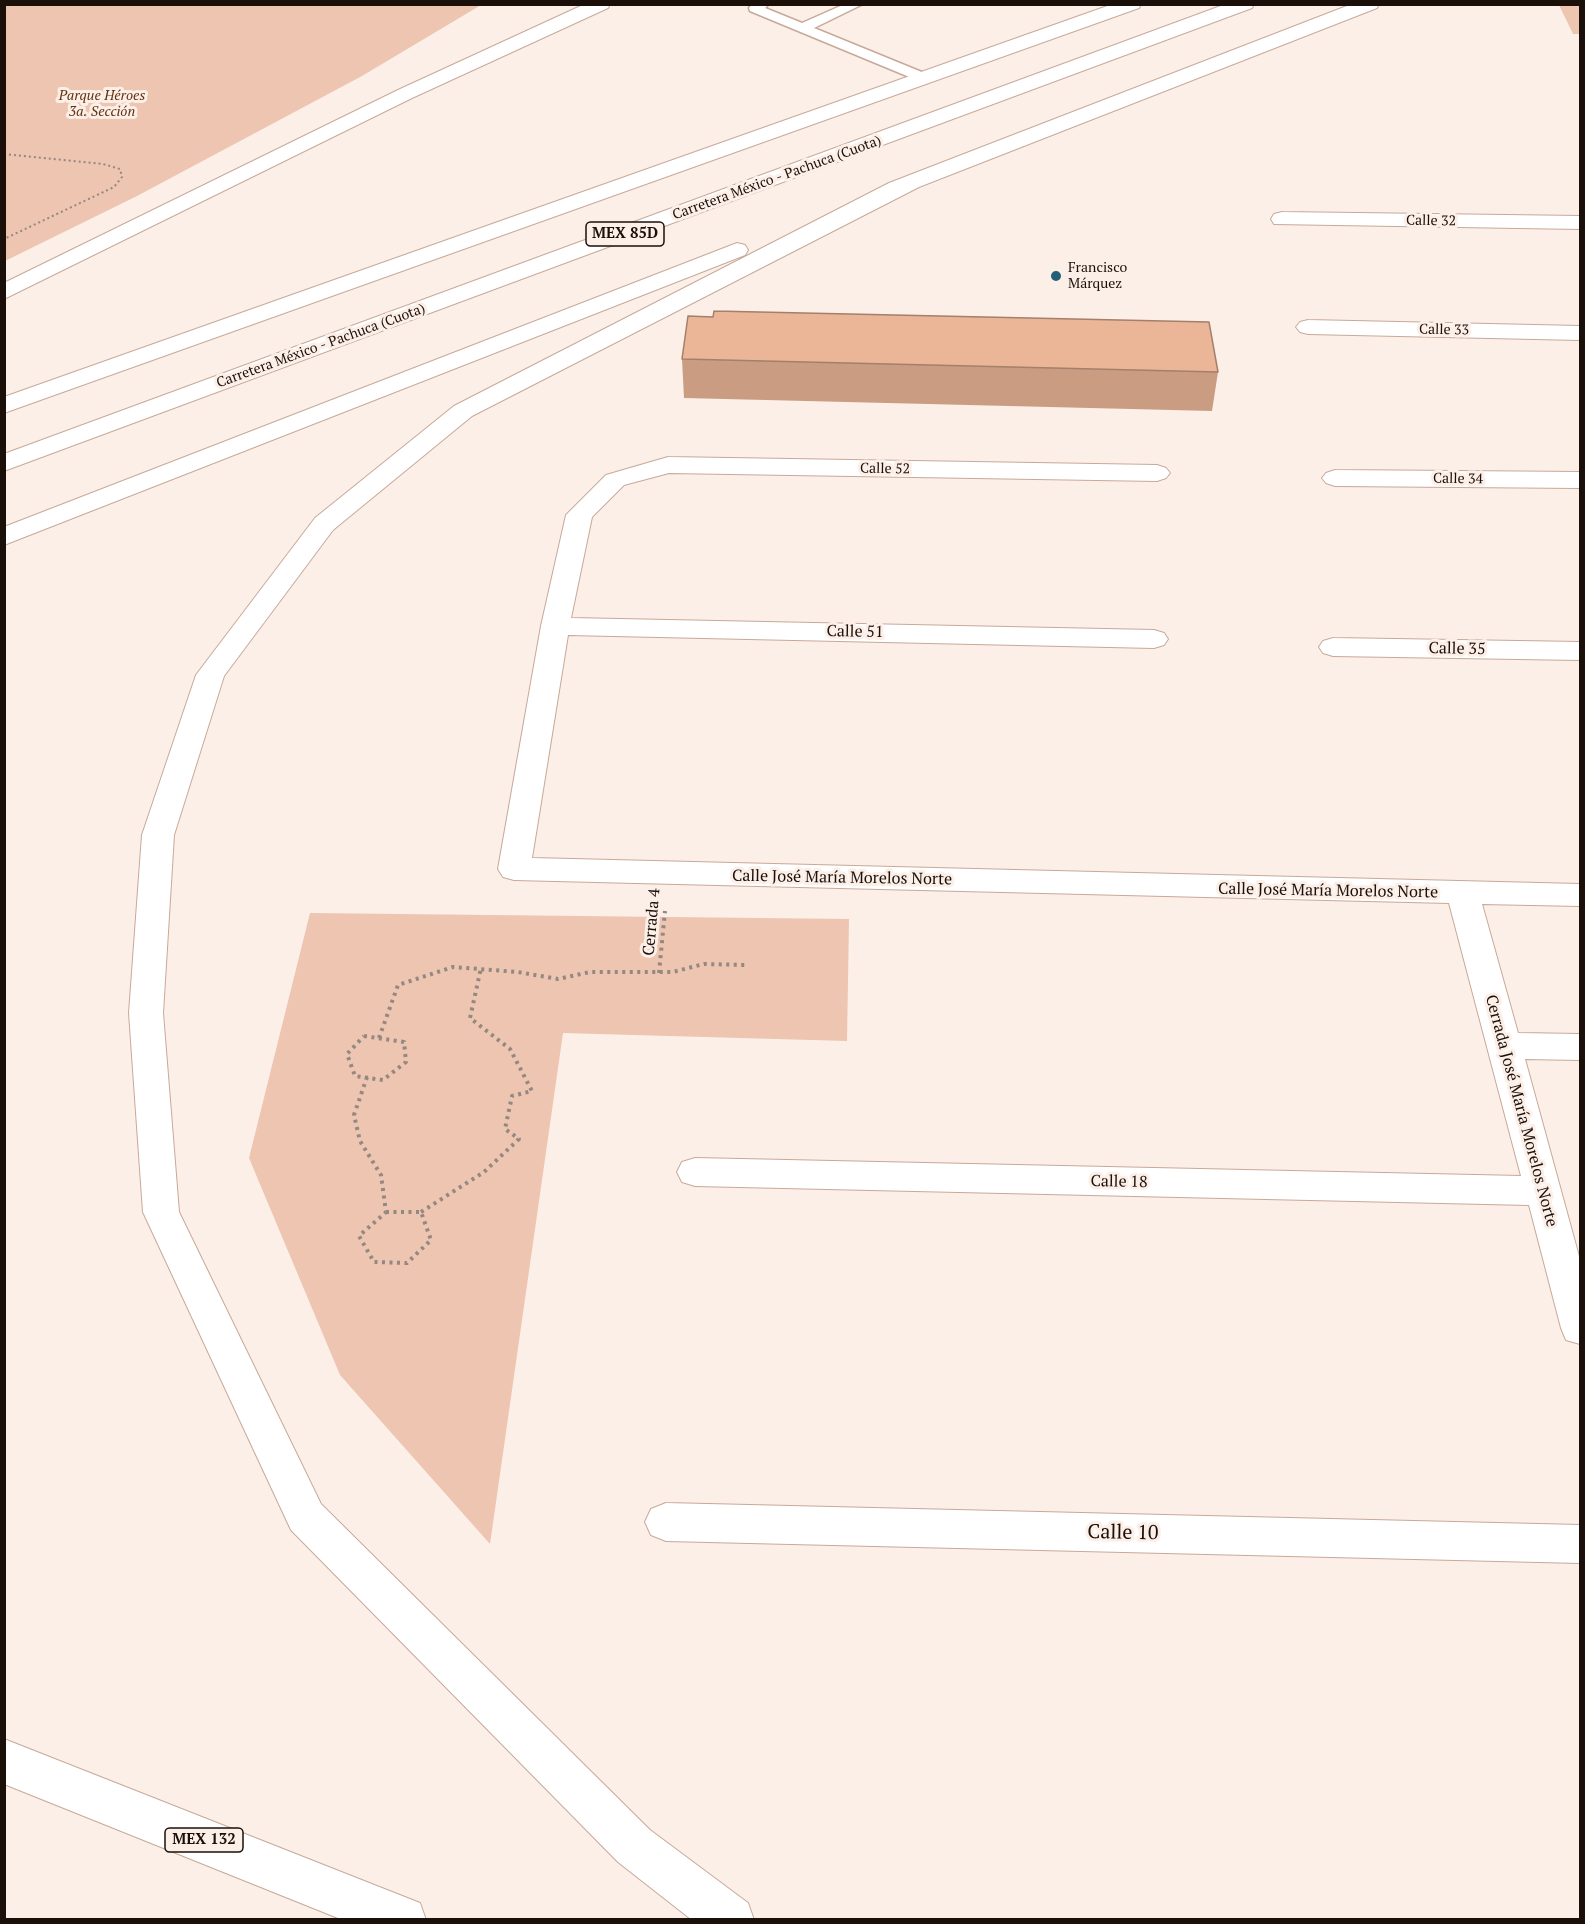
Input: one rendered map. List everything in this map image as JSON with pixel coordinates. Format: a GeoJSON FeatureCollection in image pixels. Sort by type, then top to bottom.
{"type":"FeatureCollection","features":[{"type":"Feature","properties":{"kind":"main road"},"geometry":{"type":"LineString","coordinates":[[405,94],[559,4]]}},
{"type":"Feature","properties":{"kind":"main road"},"geometry":{"type":"LineString","coordinates":[[4,292],[405,94],[601,4]]}},
{"type":"Feature","properties":{"kind":"main road","name":"MEX 85D"},"geometry":{"type":"LineString","coordinates":[[4,406],[1132,4]]}},
{"type":"Feature","properties":{"kind":"main road","name":"Carretera México - Pachuca (Cuota)"},"geometry":{"type":"LineString","coordinates":[[4,463],[1245,4]]}},
{"type":"Feature","properties":{"kind":"main road"},"geometry":{"type":"LineString","coordinates":[[4,537],[1370,4]]}},
{"type":"Feature","properties":{"kind":"main road"},"geometry":{"type":"LineString","coordinates":[[731,1920],[634,1846],[306,1517],[161,1212],[146,1012],[158,835],[210,675],[324,524],[463,411],[918,179]]}},
{"type":"Feature","properties":{"kind":"main road","name":"Calle 32"},"geometry":{"type":"LineString","coordinates":[[1282,219],[1581,223]]}},
{"type":"Feature","properties":{"kind":"main road","name":"Calle 33"},"geometry":{"type":"LineString","coordinates":[[1308,327],[1581,333]]}},
{"type":"Feature","properties":{"kind":"main road","name":"Calle 52"},"geometry":{"type":"LineString","coordinates":[[615,480],[668,465],[1157,473]]}},
{"type":"Feature","properties":{"kind":"main road","name":"Calle 34"},"geometry":{"type":"LineString","coordinates":[[1335,478],[1581,480]]}},
{"type":"Feature","properties":{"kind":"main road","name":"Calle José María Morelos Norte"},"geometry":{"type":"LineString","coordinates":[[615,480],[579,515],[555,626],[514,869],[1463,894],[1581,895]]}},
{"type":"Feature","properties":{"kind":"main road","name":"Calle 51"},"geometry":{"type":"LineString","coordinates":[[555,626],[1154,639]]}},
{"type":"Feature","properties":{"kind":"main road","name":"Calle 35"},"geometry":{"type":"LineString","coordinates":[[1333,647],[1581,651]]}},
{"type":"Feature","properties":{"kind":"main road","name":"Cerrada José María Morelos Norte"},"geometry":{"type":"LineString","coordinates":[[1463,894],[1581,1328]]}},
{"type":"Feature","properties":{"kind":"main road"},"geometry":{"type":"LineString","coordinates":[[1504,1046],[1581,1047]]}},
{"type":"Feature","properties":{"kind":"main road","name":"Calle 18"},"geometry":{"type":"LineString","coordinates":[[695,1172],[1543,1191]]}},
{"type":"Feature","properties":{"kind":"main road","name":"Calle 10"},"geometry":{"type":"LineString","coordinates":[[666,1522],[1581,1544]]}},
{"type":"Feature","properties":{"kind":"main road","name":"MEX 132"},"geometry":{"type":"LineString","coordinates":[[4,1761],[403,1920]]}},
{"type":"Feature","properties":{"kind":"lane"},"geometry":{"type":"LineString","coordinates":[[764,4],[755,8],[924,78]]}},
{"type":"Feature","properties":{"kind":"lane"},"geometry":{"type":"LineString","coordinates":[[804,27],[857,4]]}},
{"type":"Feature","properties":{"kind":"path"},"geometry":{"type":"LineString","coordinates":[[4,154],[103,164],[120,169],[122,177],[114,187],[4,239]]}},
{"type":"Feature","properties":{"kind":"path","name":"Cerrada 4"},"geometry":{"type":"LineString","coordinates":[[659,973],[668,873]]}},
{"type":"Feature","properties":{"kind":"path"},"geometry":{"type":"LineString","coordinates":[[379,1038],[398,985],[453,967],[518,972],[558,979],[590,972],[673,972],[704,963],[746,965]]}},
{"type":"Feature","properties":{"kind":"path"},"geometry":{"type":"LineString","coordinates":[[421,1212],[431,1240],[407,1263],[374,1262],[359,1236],[386,1212],[421,1212],[484,1172],[519,1139],[505,1129],[512,1096],[532,1091],[510,1049],[470,1018],[481,968]]}},
{"type":"Feature","properties":{"kind":"path"},"geometry":{"type":"LineString","coordinates":[[364,1036],[404,1042],[406,1062],[383,1080],[367,1077],[355,1076],[347,1054],[364,1036]]}},
{"type":"Feature","properties":{"kind":"path"},"geometry":{"type":"LineString","coordinates":[[367,1077],[354,1115],[360,1141],[381,1175],[386,1212]]}},
{"type":"Feature","properties":{"kind":"green space","name":"Parque Héroes 3a. Sección"},"geometry":{"type":"Polygon","coordinates":[[[5,4],[481,5],[362,76],[137,196],[5,261],[5,4]]]}},
{"type":"Feature","properties":{"kind":"green space"},"geometry":{"type":"Polygon","coordinates":[[[1559,5],[1580,5],[1580,34],[1573,34],[1559,5]]]}},
{"type":"Feature","properties":{"kind":"green space"},"geometry":{"type":"Polygon","coordinates":[[[310,913],[849,919],[847,1041],[563,1033],[490,1544],[340,1375],[249,1158],[310,913]]]}},
{"type":"Feature","properties":{"kind":"building"},"geometry":{"type":"Polygon","coordinates":[[[714,311],[1209,322],[1218,372],[682,359],[688,316],[713,317],[714,311]]]}},
{"type":"Feature","properties":{"kind":"place","name":"Francisco Márquez"},"geometry":{"type":"Point","coordinates":[1056,276]}}]}
